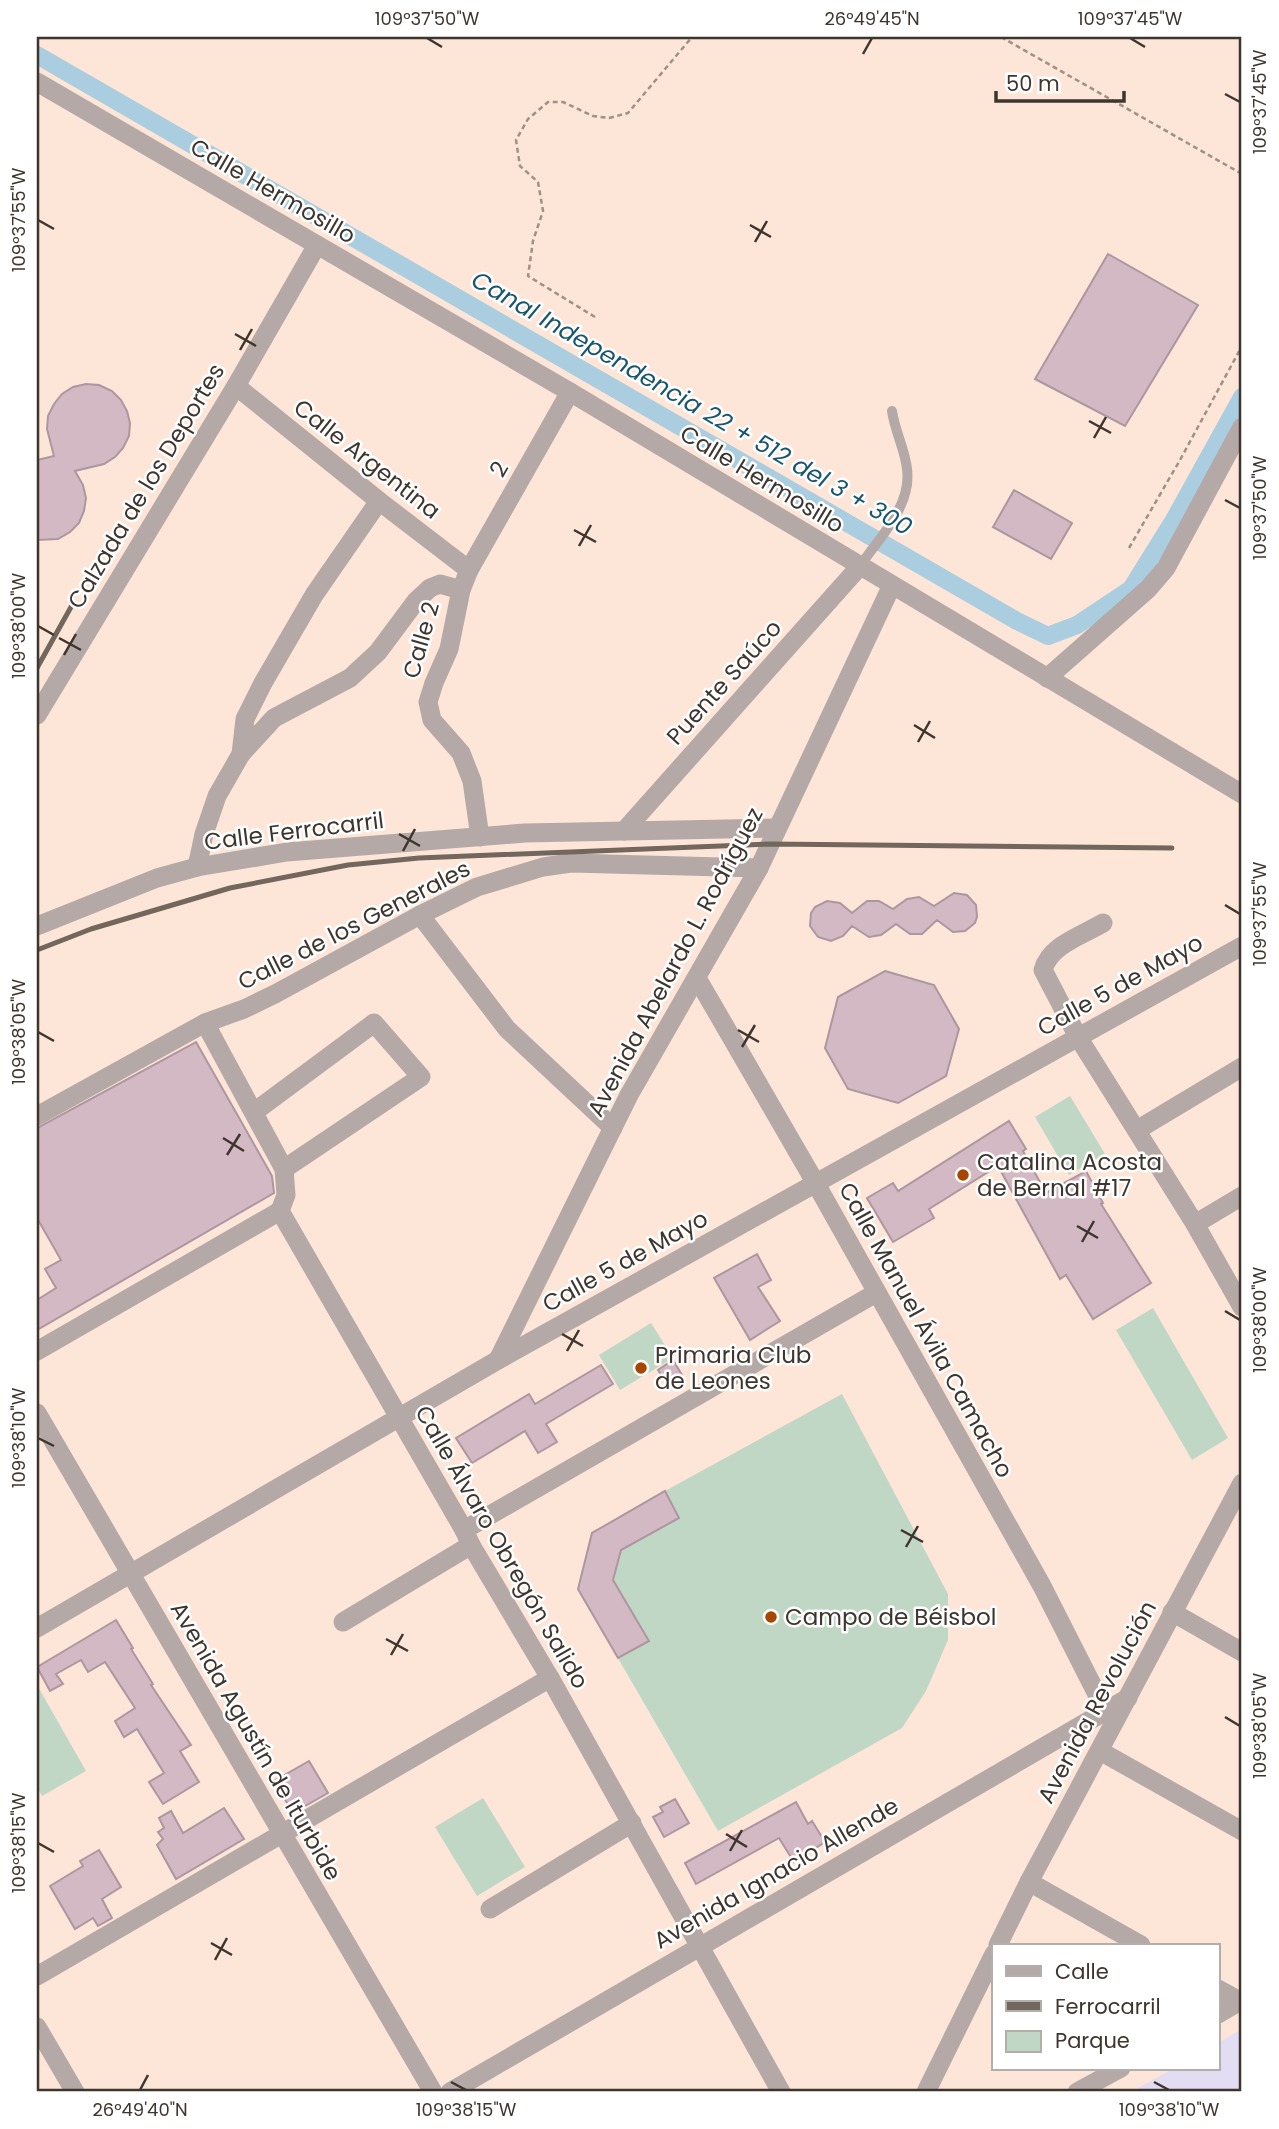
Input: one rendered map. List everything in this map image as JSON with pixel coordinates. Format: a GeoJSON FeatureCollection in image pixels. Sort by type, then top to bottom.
{"type":"FeatureCollection","features":[{"type":"Feature","properties":{"kind":"street","name":"Calle Hermosillo"},"geometry":{"type":"LineString","coordinates":[[37,82],[570,392],[1242,794]]}},
{"type":"Feature","properties":{"kind":"street","name":"Calzada de los Deportes"},"geometry":{"type":"LineString","coordinates":[[37,715],[236,386],[317,244]]}},
{"type":"Feature","properties":{"kind":"street","name":"Calle Argentina"},"geometry":{"type":"LineString","coordinates":[[236,386],[470,570]]}},
{"type":"Feature","properties":{"kind":"street","name":"2"},"geometry":{"type":"LineString","coordinates":[[470,570],[570,392]]}},
{"type":"Feature","properties":{"kind":"street"},"geometry":{"type":"LineString","coordinates":[[1047,678],[1148,589],[1166,568],[1242,427]]}},
{"type":"Feature","properties":{"kind":"street"},"geometry":{"type":"LineString","coordinates":[[241,754],[245,719],[263,683],[314,595],[379,501]]}},
{"type":"Feature","properties":{"kind":"street","name":"Puente Saúco"},"geometry":{"type":"LineString","coordinates":[[624,831],[861,565]]}},
{"type":"Feature","properties":{"kind":"street","name":"Calle 2"},"geometry":{"type":"LineString","coordinates":[[470,570],[461,590],[449,649],[428,702],[432,720],[461,753],[472,781],[480,837]]}},
{"type":"Feature","properties":{"kind":"street"},"geometry":{"type":"LineString","coordinates":[[197,867],[204,834],[217,796],[241,754],[274,718],[350,678],[378,652],[416,601],[430,588],[440,584],[461,590]]}},
{"type":"Feature","properties":{"kind":"street","name":"Avenida Abelardo L. Rodríguez"},"geometry":{"type":"LineString","coordinates":[[498,1360],[629,1095],[759,868],[892,584]]}},
{"type":"Feature","properties":{"kind":"street","name":"Calle Ferrocarril"},"geometry":{"type":"LineString","coordinates":[[37,926],[157,878],[197,867],[287,852],[525,833],[777,828]]}},
{"type":"Feature","properties":{"kind":"street","name":"Calle de los Generales"},"geometry":{"type":"LineString","coordinates":[[37,1116],[205,1023],[275,994],[477,887],[543,867],[572,863],[759,868]]}},
{"type":"Feature","properties":{"kind":"street"},"geometry":{"type":"LineString","coordinates":[[420,915],[507,1029],[613,1128]]}},
{"type":"Feature","properties":{"kind":"street"},"geometry":{"type":"LineString","coordinates":[[1102,923],[1053,951],[1046,959],[1043,970],[1078,1037],[1195,1224],[1242,1307]]}},
{"type":"Feature","properties":{"kind":"street","name":"Calle 5 de Mayo"},"geometry":{"type":"LineString","coordinates":[[37,1628],[498,1360],[1242,946]]}},
{"type":"Feature","properties":{"kind":"street","name":"Calle Manuel Ávila Camacho"},"geometry":{"type":"LineString","coordinates":[[697,978],[1042,1586],[1105,1710]]}},
{"type":"Feature","properties":{"kind":"street"},"geometry":{"type":"LineString","coordinates":[[37,1351],[280,1210],[286,1195],[284,1169],[205,1023]]}},
{"type":"Feature","properties":{"kind":"street"},"geometry":{"type":"LineString","coordinates":[[254,1112],[374,1023],[421,1077],[284,1169]]}},
{"type":"Feature","properties":{"kind":"street"},"geometry":{"type":"LineString","coordinates":[[1137,1130],[1242,1067]]}},
{"type":"Feature","properties":{"kind":"street"},"geometry":{"type":"LineString","coordinates":[[1195,1224],[1242,1196]]}},
{"type":"Feature","properties":{"kind":"street","name":"Calle Álvaro Obregón Salido"},"geometry":{"type":"LineString","coordinates":[[280,1210],[550,1678],[781,2092]]}},
{"type":"Feature","properties":{"kind":"street"},"geometry":{"type":"LineString","coordinates":[[343,1622],[468,1538],[876,1293]]}},
{"type":"Feature","properties":{"kind":"street","name":"Avenida Agustín de Iturbide"},"geometry":{"type":"LineString","coordinates":[[37,1413],[433,2092]]}},
{"type":"Feature","properties":{"kind":"street","name":"Avenida Revolución"},"geometry":{"type":"LineString","coordinates":[[998,1944],[1242,1483]]}},
{"type":"Feature","properties":{"kind":"street"},"geometry":{"type":"LineString","coordinates":[[1172,1612],[1242,1652]]}},
{"type":"Feature","properties":{"kind":"street"},"geometry":{"type":"LineString","coordinates":[[37,1976],[550,1678]]}},
{"type":"Feature","properties":{"kind":"street","name":"Avenida Ignacio Allende"},"geometry":{"type":"LineString","coordinates":[[450,2092],[1128,1698]]}},
{"type":"Feature","properties":{"kind":"street"},"geometry":{"type":"LineString","coordinates":[[1100,1751],[1242,1831]]}},
{"type":"Feature","properties":{"kind":"street"},"geometry":{"type":"LineString","coordinates":[[491,1909],[632,1823]]}},
{"type":"Feature","properties":{"kind":"street"},"geometry":{"type":"LineString","coordinates":[[1029,1882],[1139,1944]]}},
{"type":"Feature","properties":{"kind":"street"},"geometry":{"type":"LineString","coordinates":[[926,2092],[992,1958]]}},
{"type":"Feature","properties":{"kind":"street"},"geometry":{"type":"LineString","coordinates":[[1220,1990],[1241,2001]]}},
{"type":"Feature","properties":{"kind":"street"},"geometry":{"type":"LineString","coordinates":[[1220,2013],[1241,2001]]}},
{"type":"Feature","properties":{"kind":"street"},"geometry":{"type":"LineString","coordinates":[[37,2027],[75,2092]]}},
{"type":"Feature","properties":{"kind":"street"},"geometry":{"type":"LineString","coordinates":[[1077,2092],[1117,2070]]}},
{"type":"Feature","properties":{"kind":"lane"},"geometry":{"type":"LineString","coordinates":[[861,565],[897,513],[905,492],[908,471],[894,428],[892,411]]}},
{"type":"Feature","properties":{"kind":"path"},"geometry":{"type":"LineString","coordinates":[[595,317],[528,276],[533,241],[543,211],[538,182],[520,166],[516,140],[528,119],[548,102],[563,102],[593,116],[609,118],[628,113],[692,37]]}},
{"type":"Feature","properties":{"kind":"path"},"geometry":{"type":"LineString","coordinates":[[1001,37],[1242,174]]}},
{"type":"Feature","properties":{"kind":"path"},"geometry":{"type":"LineString","coordinates":[[1129,548],[1242,346]]}},
{"type":"Feature","properties":{"kind":"shaded area"},"geometry":{"type":"Polygon","coordinates":[[[1242,2029],[1242,2092],[1131,2092],[1170,2070],[1220,2070],[1220,2042],[1242,2029]]]}},
{"type":"Feature","properties":{"kind":"green space"},"geometry":{"type":"Polygon","coordinates":[[[1070,1096],[1105,1154],[1069,1175],[1035,1117],[1070,1096]]]}},
{"type":"Feature","properties":{"kind":"green space"},"geometry":{"type":"Polygon","coordinates":[[[1153,1308],[1228,1438],[1192,1460],[1116,1330],[1153,1308]]]}},
{"type":"Feature","properties":{"kind":"green space"},"geometry":{"type":"Polygon","coordinates":[[[651,1323],[673,1358],[620,1390],[599,1355],[651,1323]]]}},
{"type":"Feature","properties":{"kind":"green space","name":"Campo de Béisbol"},"geometry":{"type":"Polygon","coordinates":[[[842,1394],[948,1594],[948,1640],[926,1691],[902,1728],[718,1831],[578,1589],[665,1491],[842,1394]]]}},
{"type":"Feature","properties":{"kind":"green space"},"geometry":{"type":"Polygon","coordinates":[[[37,1685],[86,1771],[42,1796],[37,1787],[37,1685]]]}},
{"type":"Feature","properties":{"kind":"green space"},"geometry":{"type":"Polygon","coordinates":[[[483,1798],[525,1867],[477,1896],[435,1827],[483,1798]]]}},
{"type":"Feature","properties":{"kind":"building"},"geometry":{"type":"Polygon","coordinates":[[[1108,254],[1198,305],[1125,426],[1035,379],[1108,254]]]}},
{"type":"Feature","properties":{"kind":"building"},"geometry":{"type":"Polygon","coordinates":[[[99,385],[112,391],[121,400],[130,423],[129,436],[115,457],[104,464],[75,471],[83,485],[86,498],[79,523],[58,539],[37,540],[37,460],[54,456],[47,429],[48,416],[62,394],[73,387],[99,385]]]}},
{"type":"Feature","properties":{"kind":"building"},"geometry":{"type":"Polygon","coordinates":[[[1014,490],[1072,523],[1051,559],[993,527],[1014,490]]]}},
{"type":"Feature","properties":{"kind":"building"},"geometry":{"type":"Polygon","coordinates":[[[954,893],[967,895],[976,905],[975,923],[965,931],[953,932],[937,920],[922,934],[910,934],[896,924],[881,935],[869,937],[852,926],[843,936],[831,941],[818,937],[810,926],[811,913],[815,907],[827,901],[840,903],[852,913],[867,901],[879,901],[893,909],[907,899],[919,897],[934,906],[954,893]]]}},
{"type":"Feature","properties":{"kind":"building"},"geometry":{"type":"Polygon","coordinates":[[[885,971],[934,985],[959,1029],[946,1076],[898,1103],[848,1089],[825,1048],[838,997],[885,971]]]}},
{"type":"Feature","properties":{"kind":"building"},"geometry":{"type":"Polygon","coordinates":[[[196,1042],[272,1176],[274,1193],[37,1330],[37,1300],[56,1288],[45,1269],[61,1260],[37,1218],[37,1128],[196,1042]]]}},
{"type":"Feature","properties":{"kind":"building"},"geometry":{"type":"Polygon","coordinates":[[[1009,1121],[1026,1149],[1023,1151],[1046,1193],[1086,1171],[1103,1203],[1101,1204],[1151,1283],[1093,1319],[1066,1275],[1060,1279],[998,1166],[929,1209],[934,1218],[893,1242],[867,1198],[893,1183],[898,1191],[1009,1121]]]}},
{"type":"Feature","properties":{"kind":"building"},"geometry":{"type":"Polygon","coordinates":[[[757,1254],[771,1280],[758,1287],[780,1321],[750,1340],[714,1278],[757,1254]]]}},
{"type":"Feature","properties":{"kind":"building"},"geometry":{"type":"Polygon","coordinates":[[[673,1360],[685,1380],[670,1389],[658,1370],[673,1360]]]}},
{"type":"Feature","properties":{"kind":"building"},"geometry":{"type":"Polygon","coordinates":[[[601,1365],[613,1384],[546,1424],[557,1442],[538,1453],[525,1431],[472,1463],[456,1438],[529,1394],[535,1404],[601,1365]]]}},
{"type":"Feature","properties":{"kind":"building"},"geometry":{"type":"Polygon","coordinates":[[[665,1491],[679,1518],[621,1550],[613,1580],[649,1641],[618,1658],[578,1589],[592,1533],[665,1491]]]}},
{"type":"Feature","properties":{"kind":"building"},"geometry":{"type":"Polygon","coordinates":[[[116,1620],[153,1684],[151,1685],[191,1745],[180,1751],[199,1782],[163,1804],[149,1782],[164,1773],[137,1729],[124,1737],[115,1721],[135,1708],[105,1662],[88,1672],[81,1660],[56,1674],[63,1684],[50,1691],[37,1667],[116,1620]]]}},
{"type":"Feature","properties":{"kind":"building"},"geometry":{"type":"Polygon","coordinates":[[[309,1761],[328,1793],[293,1813],[274,1781],[309,1761]]]}},
{"type":"Feature","properties":{"kind":"building"},"geometry":{"type":"Polygon","coordinates":[[[675,1799],[689,1823],[664,1837],[653,1817],[663,1812],[660,1807],[675,1799]]]}},
{"type":"Feature","properties":{"kind":"building"},"geometry":{"type":"Polygon","coordinates":[[[796,1802],[808,1824],[812,1821],[825,1842],[794,1862],[779,1838],[696,1884],[685,1863],[796,1802]]]}},
{"type":"Feature","properties":{"kind":"building"},"geometry":{"type":"Polygon","coordinates":[[[224,1808],[244,1839],[176,1879],[157,1845],[163,1839],[158,1832],[164,1828],[159,1818],[171,1811],[183,1833],[224,1808]]]}},
{"type":"Feature","properties":{"kind":"building"},"geometry":{"type":"Polygon","coordinates":[[[99,1850],[121,1887],[102,1899],[112,1918],[98,1926],[93,1918],[75,1929],[50,1886],[83,1866],[80,1861],[99,1850]]]}},
{"type":"Feature","properties":{"kind":"waterway","name":"Canal Independencia 22 + 512 del 3 + 300"},"geometry":{"type":"LineString","coordinates":[[37,55],[1017,621],[1048,636],[1077,625],[1131,589],[1174,520],[1242,397]]}},
{"type":"Feature","properties":{"kind":"railway"},"geometry":{"type":"LineString","coordinates":[[37,668],[71,607]]}},
{"type":"Feature","properties":{"kind":"railway"},"geometry":{"type":"LineString","coordinates":[[37,950],[91,929],[230,888],[348,865],[419,858],[770,844],[1172,848]]}},
{"type":"Feature","properties":{"kind":"place","name":"Catalina Acosta de Bernal #17"},"geometry":{"type":"Point","coordinates":[963,1175]}},
{"type":"Feature","properties":{"kind":"place","name":"Primaria Club de Leones"},"geometry":{"type":"Point","coordinates":[641,1368]}},
{"type":"Feature","properties":{"kind":"place","name":"Campo de Béisbol"},"geometry":{"type":"Point","coordinates":[771,1617]}}]}
